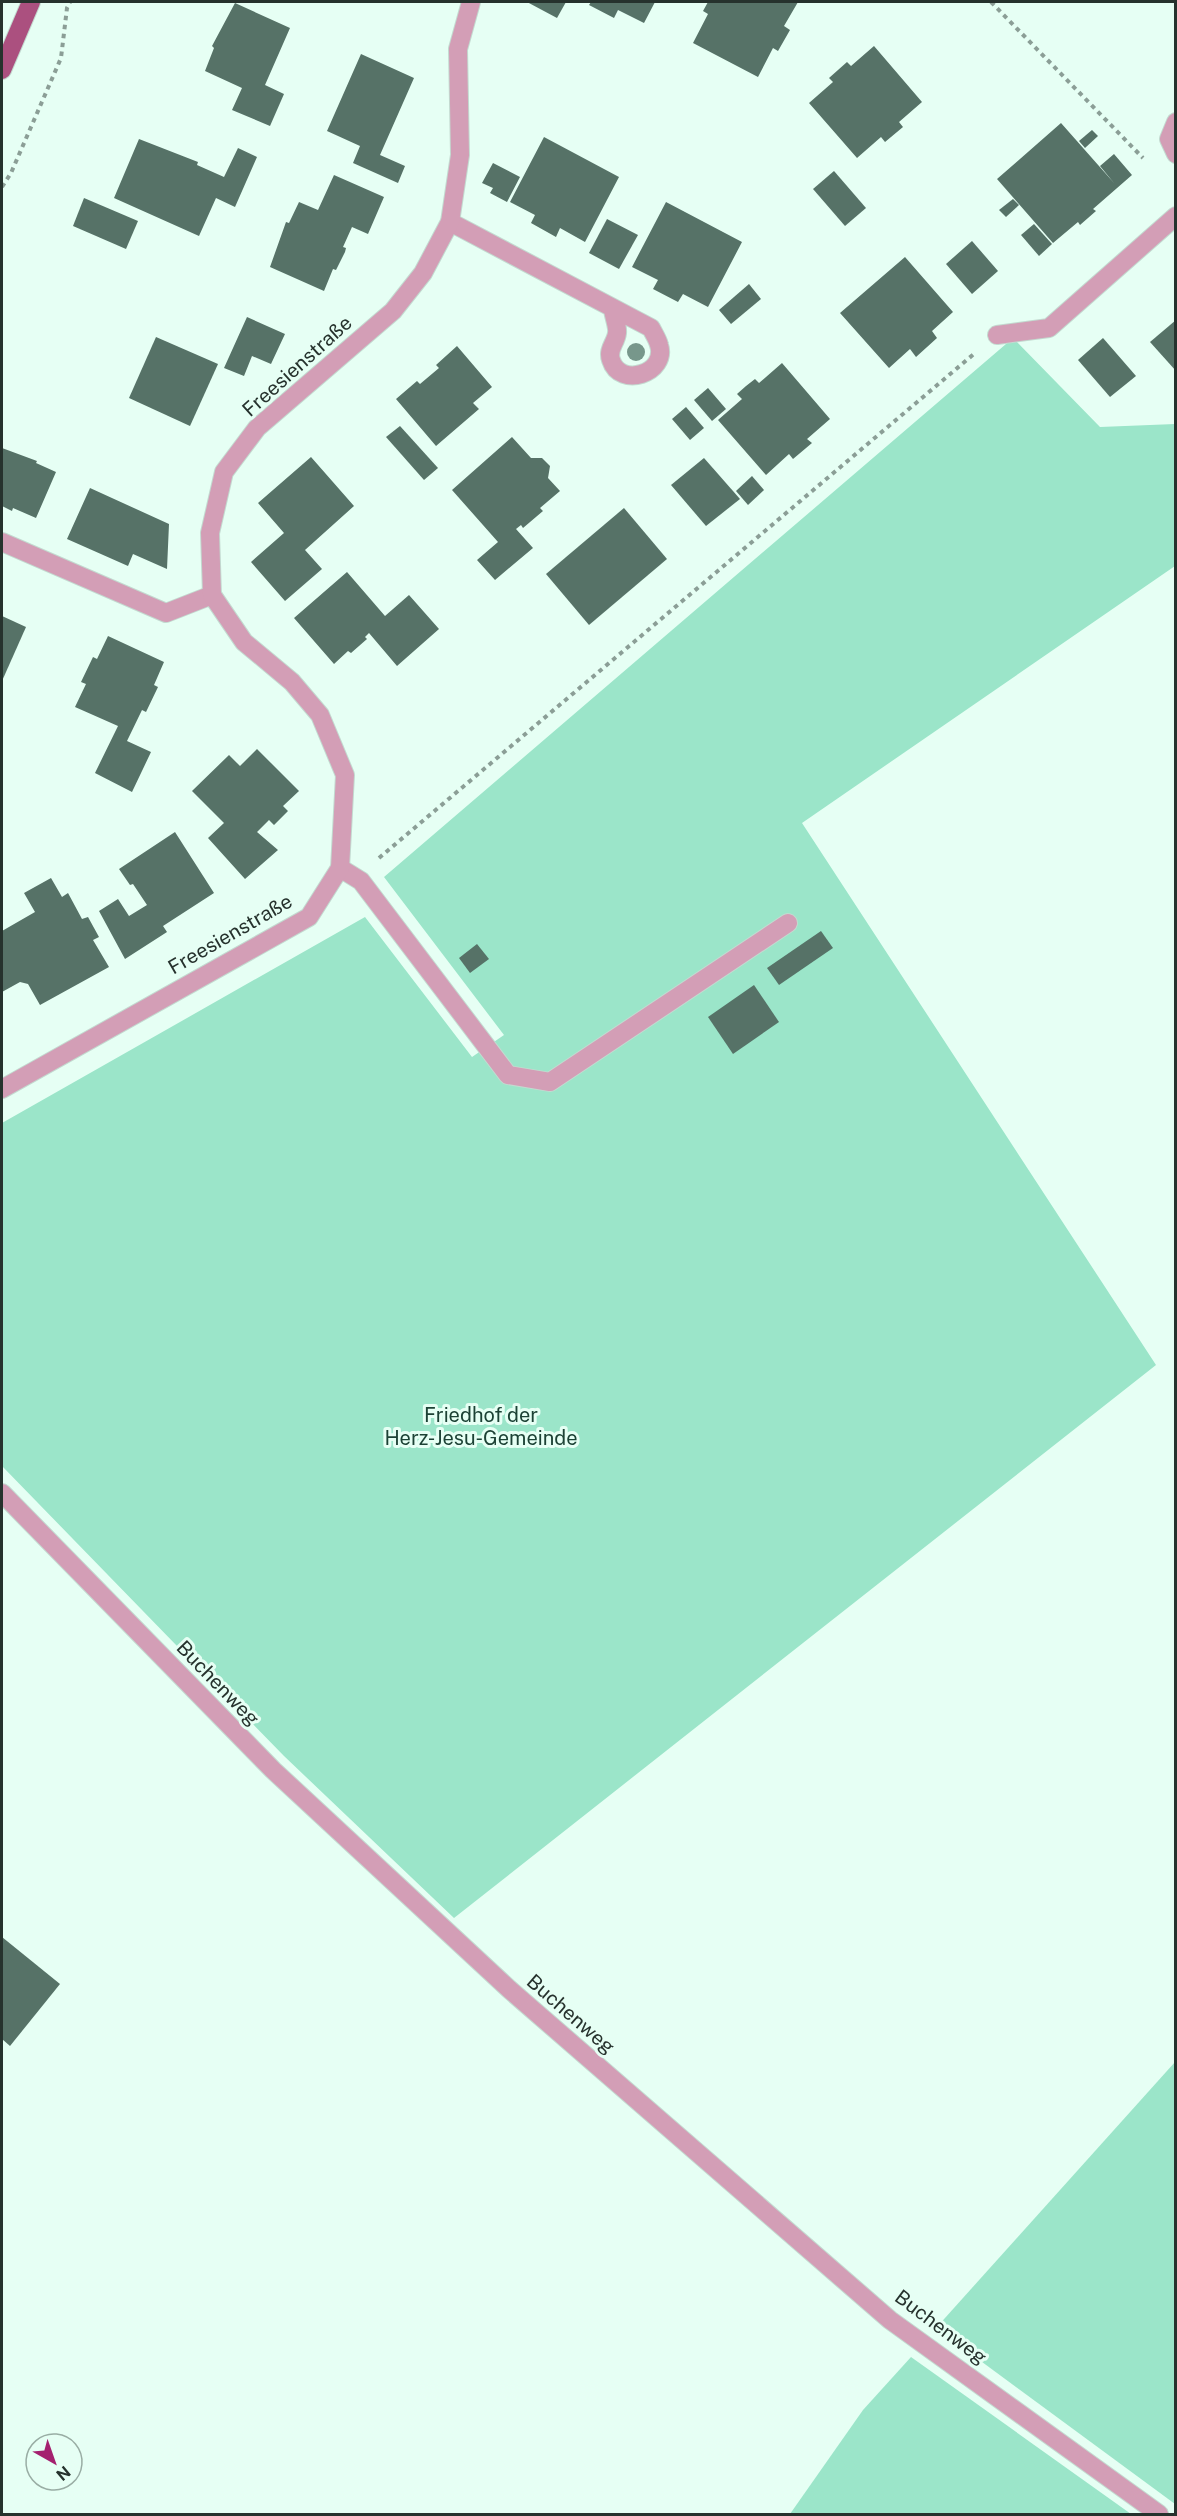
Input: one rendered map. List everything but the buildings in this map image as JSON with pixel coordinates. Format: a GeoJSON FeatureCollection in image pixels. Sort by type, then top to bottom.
{"type":"FeatureCollection","features":[{"type":"Feature","properties":{"kind":"main road"},"geometry":{"type":"LineString","coordinates":[[2,70],[31,2]]}},
{"type":"Feature","properties":{"kind":"street","name":"Freesienstraße"},"geometry":{"type":"LineString","coordinates":[[2,1089],[309,917],[340,868],[345,775],[320,715],[292,682],[244,642],[212,595],[210,533],[224,472],[257,428],[393,311],[423,273],[450,222],[460,155],[458,49],[471,2]]}},
{"type":"Feature","properties":{"kind":"street"},"geometry":{"type":"LineString","coordinates":[[1176,122],[1169,139],[1176,154]]}},
{"type":"Feature","properties":{"kind":"street"},"geometry":{"type":"LineString","coordinates":[[997,335],[1049,328],[1176,216]]}},
{"type":"Feature","properties":{"kind":"street"},"geometry":{"type":"LineString","coordinates":[[450,222],[613,310]]}},
{"type":"Feature","properties":{"kind":"street"},"geometry":{"type":"LineString","coordinates":[[2,542],[166,613],[212,595]]}},
{"type":"Feature","properties":{"kind":"street"},"geometry":{"type":"LineString","coordinates":[[340,868],[361,881],[508,1075],[550,1082],[788,923]]}},
{"type":"Feature","properties":{"kind":"street","name":"Buchenweg"},"geometry":{"type":"LineString","coordinates":[[2,1493],[273,1770],[509,1989],[891,2320],[1159,2514]]}},
{"type":"Feature","properties":{"kind":"path"},"geometry":{"type":"LineString","coordinates":[[2,187],[12,173],[61,58],[70,2]]}},
{"type":"Feature","properties":{"kind":"path"},"geometry":{"type":"LineString","coordinates":[[991,2],[1143,159]]}},
{"type":"Feature","properties":{"kind":"path"},"geometry":{"type":"LineString","coordinates":[[340,868],[378,859],[997,335]]}},
{"type":"Feature","properties":{"kind":"green space","name":"Friedhof der Herz-Jesu-Gemeinde"},"geometry":{"type":"Polygon","coordinates":[[[1013,338],[1100,427],[1175,424],[1175,566],[802,823],[1156,1365],[454,1918],[284,1756],[2,1466],[2,1123],[365,917],[472,1057],[504,1035],[384,877],[1013,338]]]}},
{"type":"Feature","properties":{"kind":"green space"},"geometry":{"type":"Polygon","coordinates":[[[1175,2062],[1175,2504],[936,2328],[1175,2062]]]}},
{"type":"Feature","properties":{"kind":"green space"},"geometry":{"type":"Polygon","coordinates":[[[911,2357],[1131,2514],[790,2514],[863,2410],[911,2357]]]}}]}
